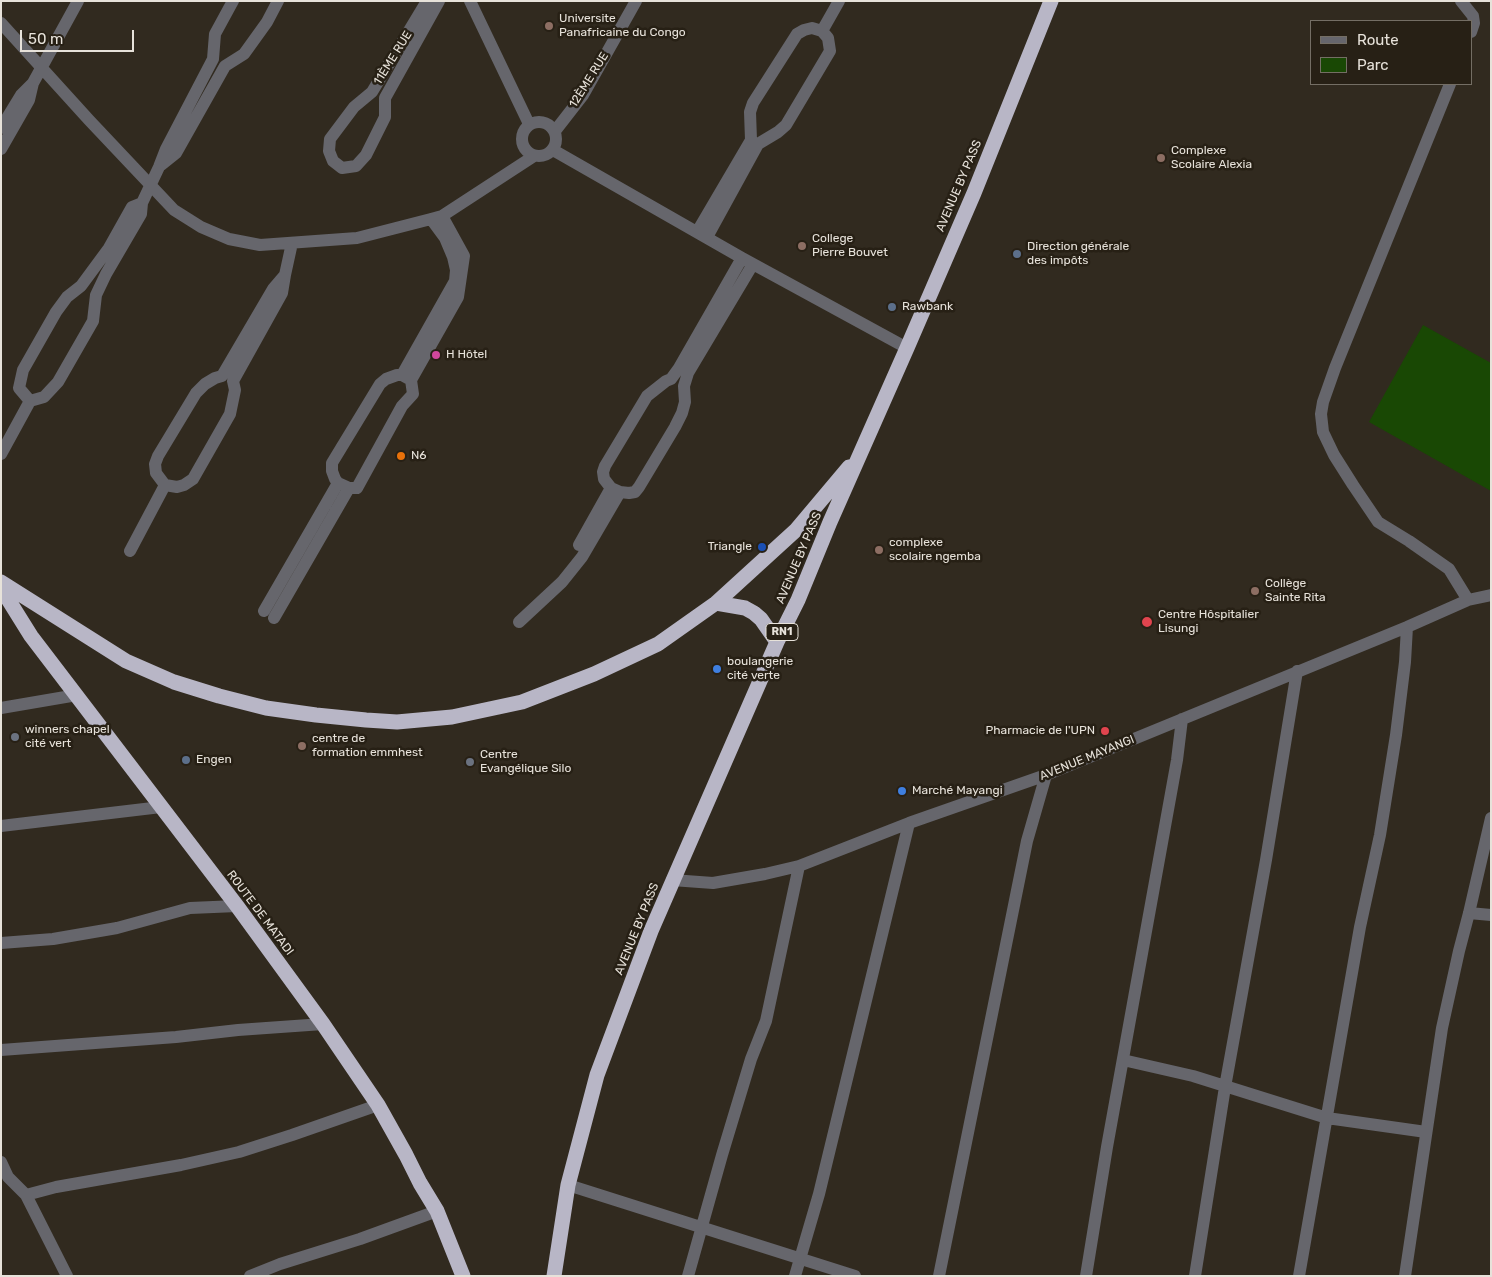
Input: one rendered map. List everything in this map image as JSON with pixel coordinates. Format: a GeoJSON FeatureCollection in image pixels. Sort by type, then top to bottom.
{"type":"FeatureCollection","features":[{"type":"Feature","properties":{"kind":"highway","name":"AVENUE BY PASS"},"geometry":{"type":"LineString","coordinates":[[554,1276],[568,1184],[598,1075],[651,931],[777,642],[798,600],[974,193],[1051,1]]}},
{"type":"Feature","properties":{"kind":"highway"},"geometry":{"type":"LineString","coordinates":[[1,582],[126,661],[174,682],[219,696],[266,708],[316,715],[397,722],[452,717],[522,702],[594,674],[658,644],[716,604],[796,530],[860,454]]}},
{"type":"Feature","properties":{"kind":"highway","name":"ROUTE DE MATADI"},"geometry":{"type":"LineString","coordinates":[[1,588],[31,636],[238,906],[324,1024],[378,1105],[437,1211],[463,1276]]}},
{"type":"Feature","properties":{"kind":"highway"},"geometry":{"type":"LineString","coordinates":[[716,604],[744,608],[754,613],[761,619],[777,642]]}},
{"type":"Feature","properties":{"kind":"street"},"geometry":{"type":"LineString","coordinates":[[1,128],[22,95],[33,83],[78,1]]}},
{"type":"Feature","properties":{"kind":"street"},"geometry":{"type":"LineString","coordinates":[[1,454],[30,401],[44,397],[58,382],[93,321],[96,295],[141,214],[142,203],[160,167],[166,149],[213,59],[215,34],[233,1]]}},
{"type":"Feature","properties":{"kind":"street"},"geometry":{"type":"LineString","coordinates":[[160,167],[176,153],[225,66],[244,54],[267,22],[278,1]]}},
{"type":"Feature","properties":{"kind":"street","name":"11ÈME RUE"},"geometry":{"type":"LineString","coordinates":[[385,98],[385,117],[366,155],[356,166],[342,168],[333,161],[329,151],[330,139],[354,107],[372,92],[427,1]]}},
{"type":"Feature","properties":{"kind":"street"},"geometry":{"type":"LineString","coordinates":[[372,92],[385,98],[439,1]]}},
{"type":"Feature","properties":{"kind":"street"},"geometry":{"type":"LineString","coordinates":[[470,1],[529,124]]}},
{"type":"Feature","properties":{"kind":"street","name":"12ÈME RUE"},"geometry":{"type":"LineString","coordinates":[[555,131],[583,95],[636,1]]}},
{"type":"Feature","properties":{"kind":"street"},"geometry":{"type":"LineString","coordinates":[[822,31],[839,1]]}},
{"type":"Feature","properties":{"kind":"street"},"geometry":{"type":"LineString","coordinates":[[1461,1],[1473,16],[1474,23],[1472,29]]}},
{"type":"Feature","properties":{"kind":"street"},"geometry":{"type":"LineString","coordinates":[[1,23],[174,210],[216,235],[245,243],[260,245],[357,238],[437,218],[534,156]]}},
{"type":"Feature","properties":{"kind":"street"},"geometry":{"type":"LineString","coordinates":[[702,234],[754,142],[750,112],[753,103],[797,34],[812,28],[822,31],[828,38],[830,51],[786,125],[778,132],[754,142]]}},
{"type":"Feature","properties":{"kind":"street"},"geometry":{"type":"LineString","coordinates":[[213,59],[225,66]]}},
{"type":"Feature","properties":{"kind":"street"},"geometry":{"type":"LineString","coordinates":[[1,149],[29,100],[33,83]]}},
{"type":"Feature","properties":{"kind":"street"},"geometry":{"type":"LineString","coordinates":[[1450,85],[1338,359],[1323,402],[1321,414],[1323,432],[1334,454],[1352,485],[1378,522],[1410,541],[1449,570],[1468,600]]}},
{"type":"Feature","properties":{"kind":"street"},"geometry":{"type":"LineString","coordinates":[[538,121],[548,124],[555,131],[556,141],[552,150],[544,156],[534,156],[526,151],[522,142],[523,132],[529,124],[538,121]]}},
{"type":"Feature","properties":{"kind":"street"},"geometry":{"type":"LineString","coordinates":[[552,150],[907,348]]}},
{"type":"Feature","properties":{"kind":"street"},"geometry":{"type":"LineString","coordinates":[[30,401],[19,388],[23,370],[56,312],[67,297],[81,286],[109,248],[132,207],[142,203]]}},
{"type":"Feature","properties":{"kind":"street"},"geometry":{"type":"LineString","coordinates":[[407,378],[458,296],[464,256],[437,218]]}},
{"type":"Feature","properties":{"kind":"street"},"geometry":{"type":"LineString","coordinates":[[228,378],[282,293],[292,243]]}},
{"type":"Feature","properties":{"kind":"street"},"geometry":{"type":"LineString","coordinates":[[748,261],[688,373],[684,386],[685,402],[675,428],[639,488],[629,494],[616,490],[604,479],[603,472],[605,466],[647,396],[658,386],[671,379],[748,261]]}},
{"type":"Feature","properties":{"kind":"street"},"geometry":{"type":"LineString","coordinates":[[81,286],[96,295]]}},
{"type":"Feature","properties":{"kind":"street"},"geometry":{"type":"LineString","coordinates":[[392,377],[407,378],[413,394],[402,406],[357,488],[344,486],[335,478],[332,471],[332,463],[380,384],[392,377]]}},
{"type":"Feature","properties":{"kind":"street"},"geometry":{"type":"LineString","coordinates":[[214,378],[228,378],[235,390],[230,414],[192,479],[184,485],[177,487],[165,485],[156,473],[158,456],[196,393],[214,378]]}},
{"type":"Feature","properties":{"kind":"street"},"geometry":{"type":"LineString","coordinates":[[671,379],[684,386]]}},
{"type":"Feature","properties":{"kind":"street"},"geometry":{"type":"LineString","coordinates":[[130,551],[165,485]]}},
{"type":"Feature","properties":{"kind":"street"},"geometry":{"type":"LineString","coordinates":[[269,615],[344,486]]}},
{"type":"Feature","properties":{"kind":"street"},"geometry":{"type":"LineString","coordinates":[[579,545],[616,490]]}},
{"type":"Feature","properties":{"kind":"street"},"geometry":{"type":"LineString","coordinates":[[519,622],[562,582],[582,557],[616,490]]}},
{"type":"Feature","properties":{"kind":"street","name":"AVENUE MAYANGI"},"geometry":{"type":"LineString","coordinates":[[672,880],[713,883],[798,866],[909,823],[1046,775],[1407,627],[1468,600],[1491,595]]}},
{"type":"Feature","properties":{"kind":"street"},"geometry":{"type":"LineString","coordinates":[[1299,1276],[1360,927],[1382,826],[1396,735],[1405,662],[1407,627]]}},
{"type":"Feature","properties":{"kind":"street"},"geometry":{"type":"LineString","coordinates":[[1196,1276],[1225,1087],[1266,860],[1297,671]]}},
{"type":"Feature","properties":{"kind":"street"},"geometry":{"type":"LineString","coordinates":[[1,708],[77,695]]}},
{"type":"Feature","properties":{"kind":"street"},"geometry":{"type":"LineString","coordinates":[[1086,1276],[1177,760],[1182,719]]}},
{"type":"Feature","properties":{"kind":"street"},"geometry":{"type":"LineString","coordinates":[[939,1276],[1027,841],[1046,775]]}},
{"type":"Feature","properties":{"kind":"street"},"geometry":{"type":"LineString","coordinates":[[1,826],[161,807]]}},
{"type":"Feature","properties":{"kind":"street"},"geometry":{"type":"LineString","coordinates":[[1405,1276],[1442,1028],[1458,951],[1469,913],[1491,818]]}},
{"type":"Feature","properties":{"kind":"street"},"geometry":{"type":"LineString","coordinates":[[795,1276],[819,1194],[909,823]]}},
{"type":"Feature","properties":{"kind":"street"},"geometry":{"type":"LineString","coordinates":[[688,1276],[751,1059],[766,1021],[798,866]]}},
{"type":"Feature","properties":{"kind":"street"},"geometry":{"type":"LineString","coordinates":[[1,943],[53,939],[117,928],[190,908],[238,906]]}},
{"type":"Feature","properties":{"kind":"street"},"geometry":{"type":"LineString","coordinates":[[1469,913],[1491,915]]}},
{"type":"Feature","properties":{"kind":"street"},"geometry":{"type":"LineString","coordinates":[[1,1050],[324,1024]]}},
{"type":"Feature","properties":{"kind":"street"},"geometry":{"type":"LineString","coordinates":[[1123,1060],[1193,1076],[1327,1118],[1426,1132]]}},
{"type":"Feature","properties":{"kind":"street"},"geometry":{"type":"LineString","coordinates":[[26,1194],[239,1152],[378,1105]]}},
{"type":"Feature","properties":{"kind":"street"},"geometry":{"type":"LineString","coordinates":[[1,1162],[5,1179],[26,1194],[66,1276]]}},
{"type":"Feature","properties":{"kind":"street"},"geometry":{"type":"LineString","coordinates":[[568,1184],[855,1276]]}},
{"type":"Feature","properties":{"kind":"street"},"geometry":{"type":"LineString","coordinates":[[250,1276],[437,1211]]}},
{"type":"Feature","properties":{"kind":"green space"},"geometry":{"type":"Polygon","coordinates":[[[1423,325],[1491,363],[1491,491],[1369,422],[1423,325]]]}},
{"type":"Feature","properties":{"kind":"place","name":"Universite Panafricaine du Congo"},"geometry":{"type":"Point","coordinates":[549,26]}},
{"type":"Feature","properties":{"kind":"place","name":"Complexe Scolaire Alexia"},"geometry":{"type":"Point","coordinates":[1161,158]}},
{"type":"Feature","properties":{"kind":"place","name":"College Pierre Bouvet"},"geometry":{"type":"Point","coordinates":[802,246]}},
{"type":"Feature","properties":{"kind":"place","name":"Direction générale des impôts"},"geometry":{"type":"Point","coordinates":[1017,254]}},
{"type":"Feature","properties":{"kind":"place","name":"Rawbank"},"geometry":{"type":"Point","coordinates":[892,307]}},
{"type":"Feature","properties":{"kind":"place","name":"H Hôtel"},"geometry":{"type":"Point","coordinates":[436,355]}},
{"type":"Feature","properties":{"kind":"place","name":"N6"},"geometry":{"type":"Point","coordinates":[401,456]}},
{"type":"Feature","properties":{"kind":"place","name":"Triangle"},"geometry":{"type":"Point","coordinates":[762,547]}},
{"type":"Feature","properties":{"kind":"place","name":"complexe scolaire ngemba"},"geometry":{"type":"Point","coordinates":[879,550]}},
{"type":"Feature","properties":{"kind":"place","name":"Collège Sainte Rita"},"geometry":{"type":"Point","coordinates":[1255,591]}},
{"type":"Feature","properties":{"kind":"place","name":"Centre Hôspitalier Lisungi"},"geometry":{"type":"Point","coordinates":[1147,622]}},
{"type":"Feature","properties":{"kind":"place","name":"boulangerie cité verte"},"geometry":{"type":"Point","coordinates":[717,669]}},
{"type":"Feature","properties":{"kind":"place","name":"Pharmacie de l'UPN"},"geometry":{"type":"Point","coordinates":[1105,731]}},
{"type":"Feature","properties":{"kind":"place","name":"winners chapel cité vert"},"geometry":{"type":"Point","coordinates":[15,737]}},
{"type":"Feature","properties":{"kind":"place","name":"centre de formation emmhest"},"geometry":{"type":"Point","coordinates":[302,746]}},
{"type":"Feature","properties":{"kind":"place","name":"Engen"},"geometry":{"type":"Point","coordinates":[186,760]}},
{"type":"Feature","properties":{"kind":"place","name":"Centre Evangélique Silo"},"geometry":{"type":"Point","coordinates":[470,762]}},
{"type":"Feature","properties":{"kind":"place","name":"Marché Mayangi"},"geometry":{"type":"Point","coordinates":[902,791]}}]}
